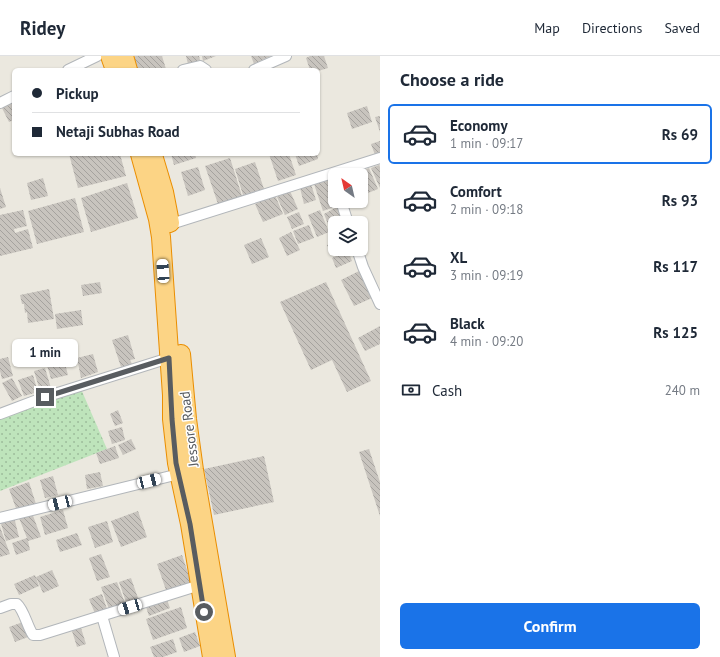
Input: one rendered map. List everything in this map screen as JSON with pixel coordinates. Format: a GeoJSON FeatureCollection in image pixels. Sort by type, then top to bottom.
{"type":"FeatureCollection","features":[{"type":"Feature","properties":{"kind":"highway"},"geometry":{"type":"LineString","coordinates":[[110,56],[114,68]]}},
{"type":"Feature","properties":{"kind":"highway"},"geometry":{"type":"LineString","coordinates":[[124,56],[127,68]]}},
{"type":"Feature","properties":{"kind":"highway"},"geometry":{"type":"LineString","coordinates":[[141,156],[158,219],[161,237],[176,463],[190,524],[212,657]]}},
{"type":"Feature","properties":{"kind":"highway","name":"Jessore Road"},"geometry":{"type":"LineString","coordinates":[[154,156],[171,224],[187,418],[194,470],[226,657]]}},
{"type":"Feature","properties":{"kind":"street"},"geometry":{"type":"LineString","coordinates":[[72,68],[97,56]]}},
{"type":"Feature","properties":{"kind":"street"},"geometry":{"type":"LineString","coordinates":[[259,68],[286,56]]}},
{"type":"Feature","properties":{"kind":"street"},"geometry":{"type":"LineString","coordinates":[[192,68],[200,66],[203,68]]}},
{"type":"Feature","properties":{"kind":"street"},"geometry":{"type":"LineString","coordinates":[[0,102],[12,97]]}},
{"type":"Feature","properties":{"kind":"street"},"geometry":{"type":"LineString","coordinates":[[356,168],[380,158]]}},
{"type":"Feature","properties":{"kind":"street"},"geometry":{"type":"LineString","coordinates":[[171,224],[328,179]]}},
{"type":"Feature","properties":{"kind":"street"},"geometry":{"type":"LineString","coordinates":[[359,256],[380,304]]}},
{"type":"Feature","properties":{"kind":"street"},"geometry":{"type":"LineString","coordinates":[[0,414],[45,397],[169,358]]}},
{"type":"Feature","properties":{"kind":"street"},"geometry":{"type":"LineString","coordinates":[[0,518],[179,474]]}},
{"type":"Feature","properties":{"kind":"street"},"geometry":{"type":"LineString","coordinates":[[0,608],[11,604],[17,604],[21,607],[29,630],[33,635],[40,635],[200,585]]}},
{"type":"Feature","properties":{"kind":"street"},"geometry":{"type":"LineString","coordinates":[[102,616],[114,657]]}},
{"type":"Feature","properties":{"kind":"green space"},"geometry":{"type":"Polygon","coordinates":[[[81,389],[107,449],[0,491],[0,418],[81,389]]]}},
{"type":"Feature","properties":{"kind":"building"},"geometry":{"type":"Polygon","coordinates":[[[162,56],[166,68],[136,68],[133,57],[162,56]]]}},
{"type":"Feature","properties":{"kind":"building"},"geometry":{"type":"Polygon","coordinates":[[[186,56],[199,56],[200,60],[188,64],[186,56]]]}},
{"type":"Feature","properties":{"kind":"building"},"geometry":{"type":"Polygon","coordinates":[[[202,56],[216,56],[203,61],[202,56]]]}},
{"type":"Feature","properties":{"kind":"building"},"geometry":{"type":"Polygon","coordinates":[[[251,56],[271,56],[254,64],[251,56]]]}},
{"type":"Feature","properties":{"kind":"building"},"geometry":{"type":"Polygon","coordinates":[[[310,56],[324,56],[328,68],[320,70],[320,68],[309,68],[306,58],[310,56]]]}},
{"type":"Feature","properties":{"kind":"building"},"geometry":{"type":"Polygon","coordinates":[[[12,100],[12,121],[9,122],[1,106],[12,100]]]}},
{"type":"Feature","properties":{"kind":"building"},"geometry":{"type":"Polygon","coordinates":[[[367,106],[372,122],[352,129],[347,113],[367,106]]]}},
{"type":"Feature","properties":{"kind":"building"},"geometry":{"type":"Polygon","coordinates":[[[380,116],[380,132],[375,117],[380,116]]]}},
{"type":"Feature","properties":{"kind":"building"},"geometry":{"type":"Polygon","coordinates":[[[380,141],[380,153],[375,155],[371,144],[380,141]]]}},
{"type":"Feature","properties":{"kind":"building"},"geometry":{"type":"Polygon","coordinates":[[[70,156],[121,156],[126,176],[78,188],[70,156]]]}},
{"type":"Feature","properties":{"kind":"building"},"geometry":{"type":"Polygon","coordinates":[[[172,156],[196,156],[196,158],[174,165],[172,156]]]}},
{"type":"Feature","properties":{"kind":"building"},"geometry":{"type":"Polygon","coordinates":[[[270,156],[290,156],[296,175],[278,181],[270,156]]]}},
{"type":"Feature","properties":{"kind":"building"},"geometry":{"type":"Polygon","coordinates":[[[296,156],[317,156],[318,159],[299,166],[296,156]]]}},
{"type":"Feature","properties":{"kind":"building"},"geometry":{"type":"Polygon","coordinates":[[[230,158],[242,196],[218,204],[205,166],[230,158]]]}},
{"type":"Feature","properties":{"kind":"building"},"geometry":{"type":"Polygon","coordinates":[[[255,162],[264,189],[243,195],[235,169],[255,162]]]}},
{"type":"Feature","properties":{"kind":"building"},"geometry":{"type":"Polygon","coordinates":[[[379,165],[380,167],[380,188],[371,168],[379,165]]]}},
{"type":"Feature","properties":{"kind":"building"},"geometry":{"type":"Polygon","coordinates":[[[198,167],[205,190],[188,196],[181,172],[198,167]]]}},
{"type":"Feature","properties":{"kind":"building"},"geometry":{"type":"Polygon","coordinates":[[[368,168],[378,189],[368,193],[368,168]]]}},
{"type":"Feature","properties":{"kind":"building"},"geometry":{"type":"Polygon","coordinates":[[[43,178],[48,196],[31,200],[27,183],[43,178]]]}},
{"type":"Feature","properties":{"kind":"building"},"geometry":{"type":"Polygon","coordinates":[[[328,179],[328,208],[332,208],[323,211],[314,184],[328,179]]]}},
{"type":"Feature","properties":{"kind":"building"},"geometry":{"type":"Polygon","coordinates":[[[127,183],[138,218],[91,232],[81,198],[127,183]]]}},
{"type":"Feature","properties":{"kind":"building"},"geometry":{"type":"Polygon","coordinates":[[[311,184],[316,200],[304,204],[300,188],[311,184]]]}},
{"type":"Feature","properties":{"kind":"building"},"geometry":{"type":"Polygon","coordinates":[[[0,188],[6,207],[0,209],[0,188]]]}},
{"type":"Feature","properties":{"kind":"building"},"geometry":{"type":"Polygon","coordinates":[[[290,191],[298,209],[285,215],[277,197],[290,191]]]}},
{"type":"Feature","properties":{"kind":"building"},"geometry":{"type":"Polygon","coordinates":[[[275,195],[283,214],[263,222],[255,204],[275,195]]]}},
{"type":"Feature","properties":{"kind":"building"},"geometry":{"type":"Polygon","coordinates":[[[75,198],[84,232],[37,244],[28,211],[75,198]]]}},
{"type":"Feature","properties":{"kind":"building"},"geometry":{"type":"Polygon","coordinates":[[[338,208],[342,216],[328,216],[328,224],[324,214],[338,208]]]}},
{"type":"Feature","properties":{"kind":"building"},"geometry":{"type":"Polygon","coordinates":[[[23,210],[27,226],[14,229],[15,233],[28,229],[33,248],[0,256],[0,215],[23,210]]]}},
{"type":"Feature","properties":{"kind":"building"},"geometry":{"type":"Polygon","coordinates":[[[320,210],[328,232],[317,237],[308,215],[320,210]]]}},
{"type":"Feature","properties":{"kind":"building"},"geometry":{"type":"Polygon","coordinates":[[[299,212],[304,224],[292,229],[287,217],[299,212]]]}},
{"type":"Feature","properties":{"kind":"building"},"geometry":{"type":"Polygon","coordinates":[[[309,225],[314,238],[298,244],[293,231],[309,225]]]}},
{"type":"Feature","properties":{"kind":"building"},"geometry":{"type":"Polygon","coordinates":[[[291,232],[300,250],[287,256],[279,238],[291,232]]]}},
{"type":"Feature","properties":{"kind":"building"},"geometry":{"type":"Polygon","coordinates":[[[261,238],[269,257],[252,264],[244,245],[261,238]]]}},
{"type":"Feature","properties":{"kind":"building"},"geometry":{"type":"Polygon","coordinates":[[[337,256],[350,256],[352,261],[336,268],[332,258],[337,256]]]}},
{"type":"Feature","properties":{"kind":"building"},"geometry":{"type":"Polygon","coordinates":[[[359,271],[372,298],[354,306],[341,280],[359,271]]]}},
{"type":"Feature","properties":{"kind":"building"},"geometry":{"type":"Polygon","coordinates":[[[100,282],[102,293],[83,296],[81,285],[100,282]]]}},
{"type":"Feature","properties":{"kind":"building"},"geometry":{"type":"Polygon","coordinates":[[[326,282],[371,381],[347,392],[332,360],[311,370],[280,302],[326,282]]]}},
{"type":"Feature","properties":{"kind":"building"},"geometry":{"type":"Polygon","coordinates":[[[49,289],[54,319],[28,323],[27,312],[25,313],[24,304],[22,304],[20,295],[49,289]]]}},
{"type":"Feature","properties":{"kind":"building"},"geometry":{"type":"Polygon","coordinates":[[[81,310],[83,325],[57,329],[55,314],[81,310]]]}},
{"type":"Feature","properties":{"kind":"building"},"geometry":{"type":"Polygon","coordinates":[[[380,326],[380,344],[365,351],[358,338],[380,326]]]}},
{"type":"Feature","properties":{"kind":"building"},"geometry":{"type":"Polygon","coordinates":[[[128,335],[135,359],[130,360],[132,364],[121,367],[112,340],[128,335]]]}},
{"type":"Feature","properties":{"kind":"building"},"geometry":{"type":"Polygon","coordinates":[[[41,341],[45,361],[33,364],[29,344],[41,341]]]}},
{"type":"Feature","properties":{"kind":"building"},"geometry":{"type":"Polygon","coordinates":[[[93,354],[98,372],[81,378],[77,358],[93,354]]]}},
{"type":"Feature","properties":{"kind":"building"},"geometry":{"type":"Polygon","coordinates":[[[8,357],[13,376],[2,379],[0,359],[8,357]]]}},
{"type":"Feature","properties":{"kind":"building"},"geometry":{"type":"Polygon","coordinates":[[[64,360],[68,375],[51,379],[47,365],[64,360]]]}},
{"type":"Feature","properties":{"kind":"building"},"geometry":{"type":"Polygon","coordinates":[[[45,368],[51,388],[40,391],[34,371],[45,368]]]}},
{"type":"Feature","properties":{"kind":"building"},"geometry":{"type":"Polygon","coordinates":[[[33,375],[38,392],[24,396],[18,380],[33,375]]]}},
{"type":"Feature","properties":{"kind":"building"},"geometry":{"type":"Polygon","coordinates":[[[12,378],[22,396],[12,401],[2,383],[12,378]]]}},
{"type":"Feature","properties":{"kind":"building"},"geometry":{"type":"Polygon","coordinates":[[[118,410],[123,423],[115,426],[110,414],[118,410]]]}},
{"type":"Feature","properties":{"kind":"building"},"geometry":{"type":"Polygon","coordinates":[[[122,427],[125,440],[112,444],[108,431],[122,427]]]}},
{"type":"Feature","properties":{"kind":"building"},"geometry":{"type":"Polygon","coordinates":[[[131,439],[136,449],[123,455],[118,445],[131,439]]]}},
{"type":"Feature","properties":{"kind":"building"},"geometry":{"type":"Polygon","coordinates":[[[115,446],[119,458],[100,464],[96,453],[115,446]]]}},
{"type":"Feature","properties":{"kind":"building"},"geometry":{"type":"Polygon","coordinates":[[[369,449],[380,482],[380,516],[359,452],[369,449]]]}},
{"type":"Feature","properties":{"kind":"building"},"geometry":{"type":"Polygon","coordinates":[[[264,456],[274,502],[214,515],[204,469],[264,456]]]}},
{"type":"Feature","properties":{"kind":"building"},"geometry":{"type":"Polygon","coordinates":[[[100,472],[103,486],[87,489],[85,475],[100,472]]]}},
{"type":"Feature","properties":{"kind":"building"},"geometry":{"type":"Polygon","coordinates":[[[53,476],[58,495],[45,498],[40,480],[53,476]]]}},
{"type":"Feature","properties":{"kind":"building"},"geometry":{"type":"Polygon","coordinates":[[[29,482],[36,504],[17,511],[9,489],[29,482]]]}},
{"type":"Feature","properties":{"kind":"building"},"geometry":{"type":"Polygon","coordinates":[[[63,510],[68,528],[45,535],[40,517],[63,510]]]}},
{"type":"Feature","properties":{"kind":"building"},"geometry":{"type":"Polygon","coordinates":[[[138,511],[147,537],[121,547],[111,521],[138,511]]]}},
{"type":"Feature","properties":{"kind":"building"},"geometry":{"type":"Polygon","coordinates":[[[32,513],[41,537],[28,541],[30,550],[16,555],[12,543],[27,538],[19,518],[32,513]]]}},
{"type":"Feature","properties":{"kind":"building"},"geometry":{"type":"Polygon","coordinates":[[[14,517],[19,537],[6,541],[0,520],[14,517]]]}},
{"type":"Feature","properties":{"kind":"building"},"geometry":{"type":"Polygon","coordinates":[[[107,521],[113,542],[95,548],[88,527],[107,521]]]}},
{"type":"Feature","properties":{"kind":"building"},"geometry":{"type":"Polygon","coordinates":[[[0,527],[10,554],[0,557],[0,527]]]}},
{"type":"Feature","properties":{"kind":"building"},"geometry":{"type":"Polygon","coordinates":[[[77,533],[82,545],[60,552],[56,540],[77,533]]]}},
{"type":"Feature","properties":{"kind":"building"},"geometry":{"type":"Polygon","coordinates":[[[101,554],[110,577],[97,581],[89,558],[101,554]]]}},
{"type":"Feature","properties":{"kind":"building"},"geometry":{"type":"Polygon","coordinates":[[[182,555],[192,585],[167,593],[157,564],[182,555]]]}},
{"type":"Feature","properties":{"kind":"building"},"geometry":{"type":"Polygon","coordinates":[[[52,570],[59,586],[43,593],[36,577],[52,570]]]}},
{"type":"Feature","properties":{"kind":"building"},"geometry":{"type":"Polygon","coordinates":[[[35,575],[39,586],[19,595],[14,584],[35,575]]]}},
{"type":"Feature","properties":{"kind":"building"},"geometry":{"type":"Polygon","coordinates":[[[131,578],[138,598],[126,602],[119,582],[131,578]]]}},
{"type":"Feature","properties":{"kind":"building"},"geometry":{"type":"Polygon","coordinates":[[[117,582],[125,603],[109,609],[101,587],[117,582]]]}},
{"type":"Feature","properties":{"kind":"building"},"geometry":{"type":"Polygon","coordinates":[[[102,594],[108,612],[96,616],[89,599],[102,594]]]}},
{"type":"Feature","properties":{"kind":"building"},"geometry":{"type":"Polygon","coordinates":[[[166,597],[170,608],[149,616],[145,604],[166,597]]]}},
{"type":"Feature","properties":{"kind":"building"},"geometry":{"type":"Polygon","coordinates":[[[181,607],[187,628],[153,640],[146,619],[181,607]]]}},
{"type":"Feature","properties":{"kind":"building"},"geometry":{"type":"Polygon","coordinates":[[[23,622],[28,637],[15,642],[9,627],[23,622]]]}},
{"type":"Feature","properties":{"kind":"building"},"geometry":{"type":"Polygon","coordinates":[[[81,628],[86,644],[77,647],[72,631],[81,628]]]}},
{"type":"Feature","properties":{"kind":"building"},"geometry":{"type":"Polygon","coordinates":[[[195,632],[200,646],[184,652],[179,638],[195,632]]]}},
{"type":"Feature","properties":{"kind":"building"},"geometry":{"type":"Polygon","coordinates":[[[173,639],[177,652],[163,657],[154,657],[150,647],[173,639]]]}},
{"type":"Feature","properties":{"kind":"route"},"geometry":{"type":"LineString","coordinates":[[45,397],[169,358],[176,463],[190,524],[204,612]]}}]}
